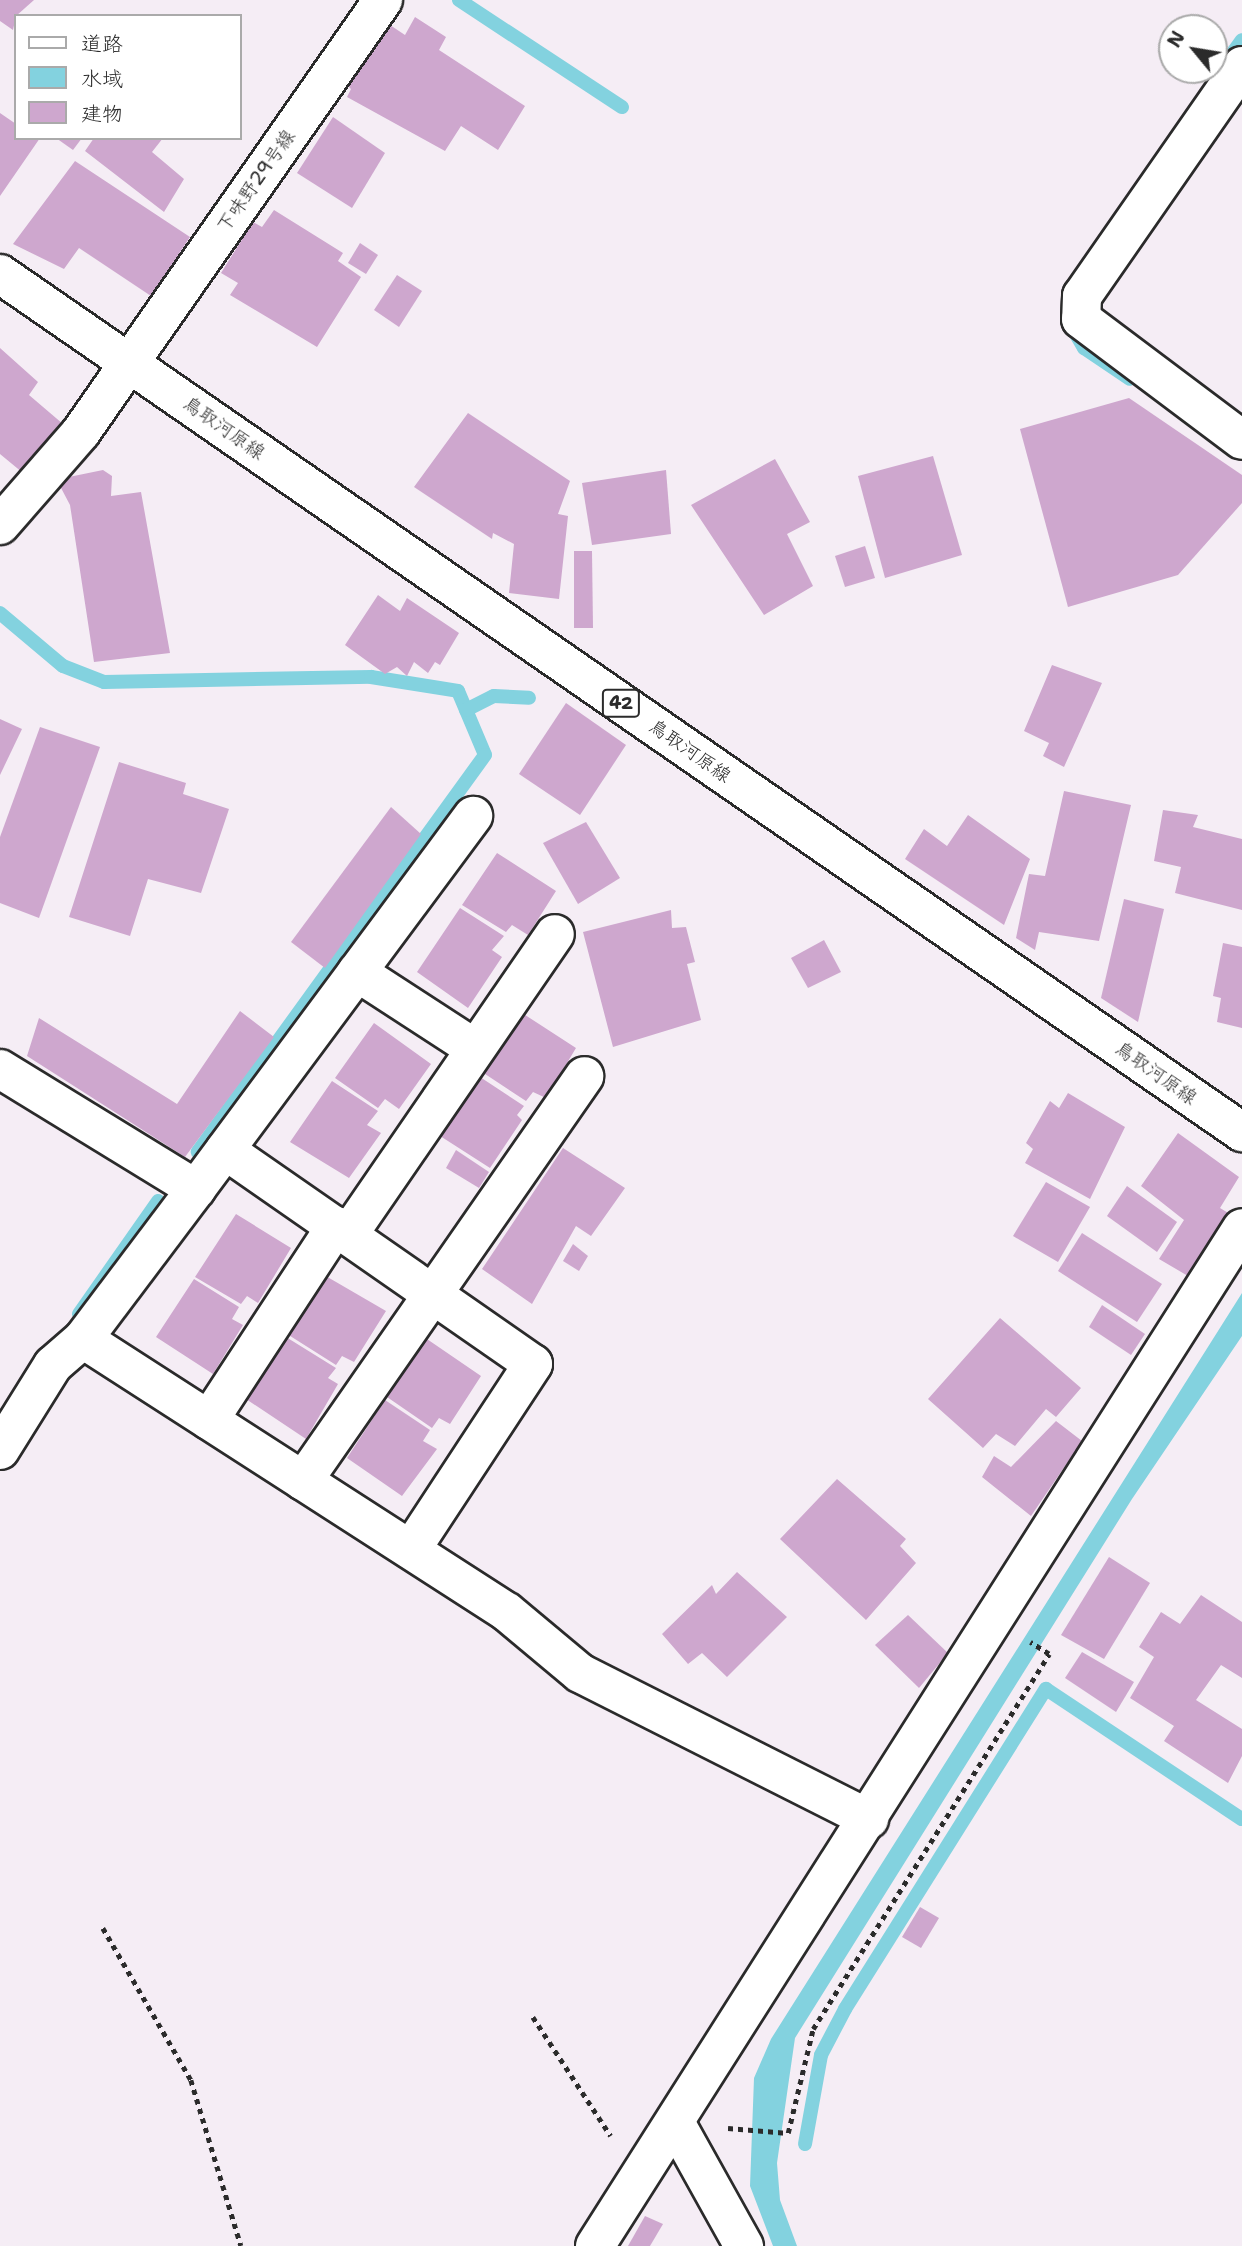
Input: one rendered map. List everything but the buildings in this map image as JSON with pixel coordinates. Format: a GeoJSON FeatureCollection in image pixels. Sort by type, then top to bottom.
{"type":"FeatureCollection","features":[{"type":"Feature","properties":{"kind":"street","name":"下味野29号線"},"geometry":{"type":"LineString","coordinates":[[0,525],[81,432],[383,0]]}},
{"type":"Feature","properties":{"kind":"street"},"geometry":{"type":"LineString","coordinates":[[1242,66],[1082,296],[1081,319],[1242,440]]}},
{"type":"Feature","properties":{"kind":"street","name":"鳥取河原線"},"geometry":{"type":"LineString","coordinates":[[0,274],[1242,1132]]}},
{"type":"Feature","properties":{"kind":"street"},"geometry":{"type":"LineString","coordinates":[[2,1443],[53,1365],[83,1339],[473,816]]}},
{"type":"Feature","properties":{"kind":"street"},"geometry":{"type":"LineString","coordinates":[[209,1420],[555,934]]}},
{"type":"Feature","properties":{"kind":"street"},"geometry":{"type":"LineString","coordinates":[[357,972],[474,1048]]}},
{"type":"Feature","properties":{"kind":"street"},"geometry":{"type":"LineString","coordinates":[[0,1069],[196,1189]]}},
{"type":"Feature","properties":{"kind":"street"},"geometry":{"type":"LineString","coordinates":[[303,1481],[430,1292],[584,1076]]}},
{"type":"Feature","properties":{"kind":"street"},"geometry":{"type":"LineString","coordinates":[[225,1150],[533,1364],[411,1550]]}},
{"type":"Feature","properties":{"kind":"street"},"geometry":{"type":"LineString","coordinates":[[595,2246],[676,2124],[1242,1228]]}},
{"type":"Feature","properties":{"kind":"street"},"geometry":{"type":"LineString","coordinates":[[83,1339],[507,1612],[580,1673],[869,1819]]}},
{"type":"Feature","properties":{"kind":"street"},"geometry":{"type":"LineString","coordinates":[[676,2124],[744,2246]]}},
{"type":"Feature","properties":{"kind":"path"},"geometry":{"type":"LineString","coordinates":[[676,2124],[788,2133],[813,2029],[1049,1654],[994,1619]]}},
{"type":"Feature","properties":{"kind":"path"},"geometry":{"type":"LineString","coordinates":[[103,1928],[191,2080],[241,2246]]}},
{"type":"Feature","properties":{"kind":"path"},"geometry":{"type":"LineString","coordinates":[[533,2017],[640,2178]]}},
{"type":"Feature","properties":{"kind":"water"},"geometry":{"type":"Polygon","coordinates":[[[1242,1293],[1242,1336],[1132,1499],[795,2038],[777,2163],[780,2200],[797,2246],[773,2246],[750,2186],[754,2078],[771,2039],[1242,1293]]]}},
{"type":"Feature","properties":{"kind":"waterway"},"geometry":{"type":"LineString","coordinates":[[459,0],[622,107]]}},
{"type":"Feature","properties":{"kind":"waterway"},"geometry":{"type":"LineString","coordinates":[[1228,59],[1242,40]]}},
{"type":"Feature","properties":{"kind":"waterway"},"geometry":{"type":"LineString","coordinates":[[1073,329],[1084,348],[1130,379]]}},
{"type":"Feature","properties":{"kind":"waterway"},"geometry":{"type":"LineString","coordinates":[[0,613],[63,666],[104,682],[371,677],[458,691],[485,755],[198,1152]]}},
{"type":"Feature","properties":{"kind":"waterway"},"geometry":{"type":"LineString","coordinates":[[466,710],[494,696],[529,698]]}},
{"type":"Feature","properties":{"kind":"waterway"},"geometry":{"type":"LineString","coordinates":[[79,1314],[158,1201]]}},
{"type":"Feature","properties":{"kind":"waterway"},"geometry":{"type":"LineString","coordinates":[[805,2144],[821,2055],[845,2009],[1046,1689],[1242,1819]]}}]}
